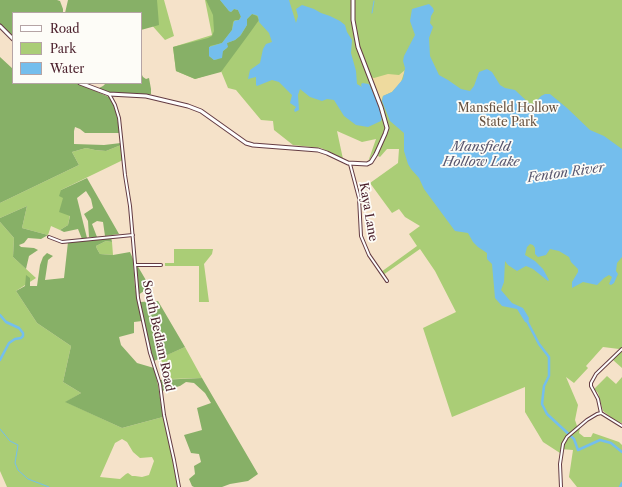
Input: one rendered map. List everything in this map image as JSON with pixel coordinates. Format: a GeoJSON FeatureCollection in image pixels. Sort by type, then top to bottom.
{"type":"FeatureCollection","features":[{"type":"Feature","properties":{"kind":"street"},"geometry":{"type":"LineString","coordinates":[[83,84],[109,94],[146,96],[188,106],[201,111],[246,143],[252,145],[318,150],[350,164],[367,164],[373,159],[386,134],[387,128],[378,97],[358,47],[353,20],[353,0]]}},
{"type":"Feature","properties":{"kind":"street"},"geometry":{"type":"LineString","coordinates":[[0,26],[12,38]]}},
{"type":"Feature","properties":{"kind":"street","name":"South Bedlam Road"},"geometry":{"type":"LineString","coordinates":[[109,94],[115,105],[119,118],[133,235],[138,298],[150,353],[160,384],[164,415],[179,487]]}},
{"type":"Feature","properties":{"kind":"street","name":"Kaya Lane"},"geometry":{"type":"LineString","coordinates":[[350,164],[359,198],[361,236],[369,255],[387,281]]}},
{"type":"Feature","properties":{"kind":"street"},"geometry":{"type":"LineString","coordinates":[[49,238],[62,242],[133,235]]}},
{"type":"Feature","properties":{"kind":"street"},"geometry":{"type":"LineString","coordinates":[[135,265],[161,265]]}},
{"type":"Feature","properties":{"kind":"street"},"geometry":{"type":"LineString","coordinates":[[622,348],[596,374],[591,383],[591,386],[598,399],[601,412],[622,426]]}},
{"type":"Feature","properties":{"kind":"street"},"geometry":{"type":"LineString","coordinates":[[561,487],[559,470],[562,447],[567,437],[593,416],[601,412]]}},
{"type":"Feature","properties":{"kind":"green space"},"geometry":{"type":"Polygon","coordinates":[[[0,0],[57,0],[60,1],[63,9],[63,12],[12,12],[12,36],[0,25],[0,0]]]}},
{"type":"Feature","properties":{"kind":"green space"},"geometry":{"type":"Polygon","coordinates":[[[68,0],[157,0],[159,25],[142,30],[142,12],[65,12],[68,0]]]}},
{"type":"Feature","properties":{"kind":"green space"},"geometry":{"type":"Polygon","coordinates":[[[121,0],[164,0],[174,36],[165,40],[142,14],[142,12],[118,12],[121,0]]]}},
{"type":"Feature","properties":{"kind":"green space","name":"Mansfield Hollow State Park"},"geometry":{"type":"Polygon","coordinates":[[[205,0],[622,0],[622,368],[613,360],[621,351],[619,349],[603,347],[586,366],[588,368],[574,383],[566,377],[578,405],[575,420],[578,429],[580,428],[579,433],[584,437],[591,437],[593,433],[619,442],[622,445],[622,487],[577,487],[569,477],[573,450],[560,449],[560,453],[543,442],[525,412],[525,387],[452,417],[423,328],[456,312],[435,271],[420,249],[383,275],[381,272],[417,246],[409,234],[420,226],[405,217],[399,209],[392,213],[370,183],[398,163],[399,149],[387,149],[380,157],[378,156],[379,153],[373,154],[368,162],[376,139],[362,142],[337,131],[343,159],[321,148],[293,145],[274,130],[273,121],[261,120],[236,90],[228,88],[221,71],[195,79],[176,71],[173,47],[212,35],[205,0]]]}},
{"type":"Feature","properties":{"kind":"green space"},"geometry":{"type":"Polygon","coordinates":[[[206,0],[220,0],[229,11],[231,12],[234,9],[238,10],[241,16],[239,20],[235,20],[233,22],[232,30],[222,43],[210,46],[209,56],[214,60],[218,59],[227,48],[227,43],[235,40],[241,35],[247,25],[246,20],[252,14],[257,16],[259,20],[221,72],[195,79],[176,71],[173,47],[212,36],[214,31],[213,15],[206,0]]]}},
{"type":"Feature","properties":{"kind":"green space"},"geometry":{"type":"Polygon","coordinates":[[[0,57],[12,68],[12,84],[79,84],[109,97],[115,107],[120,133],[85,133],[75,127],[74,144],[104,145],[121,143],[121,145],[106,151],[86,148],[72,152],[79,165],[0,203],[0,57]]]}},
{"type":"Feature","properties":{"kind":"green space"},"geometry":{"type":"Polygon","coordinates":[[[142,75],[146,79],[149,78],[151,94],[112,93],[97,89],[105,84],[142,84],[142,75]]]}},
{"type":"Feature","properties":{"kind":"green space"},"geometry":{"type":"Polygon","coordinates":[[[121,145],[123,160],[61,190],[70,215],[68,225],[60,230],[51,226],[48,235],[22,228],[27,206],[0,218],[0,203],[79,165],[72,152],[86,148],[106,151],[121,145]]]}},
{"type":"Feature","properties":{"kind":"green space"},"geometry":{"type":"Polygon","coordinates":[[[87,178],[119,234],[105,236],[103,222],[97,221],[92,224],[97,237],[89,237],[88,221],[84,214],[93,208],[91,199],[86,191],[77,198],[87,238],[82,239],[78,229],[64,232],[60,230],[68,225],[70,216],[59,212],[63,198],[59,196],[61,190],[87,178]]]}},
{"type":"Feature","properties":{"kind":"green space"},"geometry":{"type":"Polygon","coordinates":[[[27,206],[22,228],[48,235],[41,239],[28,238],[24,243],[19,245],[21,247],[34,248],[38,250],[29,256],[26,269],[13,257],[14,238],[0,222],[0,218],[27,206]]]}},
{"type":"Feature","properties":{"kind":"green space"},"geometry":{"type":"Polygon","coordinates":[[[0,222],[14,238],[13,257],[36,278],[16,291],[37,323],[71,346],[63,382],[81,393],[66,402],[122,428],[163,417],[176,471],[178,487],[7,487],[0,471],[0,222]],[[122,439],[115,443],[100,477],[120,479],[128,473],[132,476],[142,477],[149,475],[154,461],[152,457],[140,458],[133,452],[127,442],[122,439]]]}},
{"type":"Feature","properties":{"kind":"green space"},"geometry":{"type":"Polygon","coordinates":[[[111,237],[112,242],[106,241],[96,246],[97,249],[100,254],[113,255],[130,252],[133,259],[135,287],[142,321],[134,322],[134,333],[119,337],[121,345],[137,363],[154,368],[163,417],[122,428],[65,402],[81,393],[63,382],[71,346],[37,323],[16,291],[25,286],[26,275],[30,278],[30,286],[37,286],[40,265],[43,257],[47,253],[53,256],[48,260],[45,280],[64,278],[68,242],[111,237]]]}},
{"type":"Feature","properties":{"kind":"green space"},"geometry":{"type":"Polygon","coordinates":[[[106,241],[112,242],[113,255],[100,254],[97,249],[96,246],[106,241]]]}},
{"type":"Feature","properties":{"kind":"green space"},"geometry":{"type":"Polygon","coordinates":[[[174,249],[213,249],[212,254],[204,264],[209,302],[199,302],[199,266],[165,266],[165,263],[174,263],[174,249]]]}},
{"type":"Feature","properties":{"kind":"green space"},"geometry":{"type":"Polygon","coordinates":[[[137,265],[150,287],[138,295],[136,266],[137,265]]]}},
{"type":"Feature","properties":{"kind":"green space"},"geometry":{"type":"Polygon","coordinates":[[[158,301],[185,347],[154,361],[150,351],[140,302],[158,301]]]}},
{"type":"Feature","properties":{"kind":"green space"},"geometry":{"type":"Polygon","coordinates":[[[185,347],[202,378],[172,379],[167,372],[160,358],[185,347]]]}},
{"type":"Feature","properties":{"kind":"green space"},"geometry":{"type":"Polygon","coordinates":[[[607,376],[616,384],[622,377],[622,423],[617,422],[603,411],[598,393],[594,389],[607,376]]]}},
{"type":"Feature","properties":{"kind":"green space"},"geometry":{"type":"Polygon","coordinates":[[[202,378],[258,474],[248,481],[222,487],[192,486],[189,479],[195,474],[194,466],[201,462],[199,454],[191,453],[184,435],[202,430],[197,408],[211,403],[205,393],[194,383],[186,382],[180,386],[162,391],[159,380],[202,378]]]}},
{"type":"Feature","properties":{"kind":"sand"},"geometry":{"type":"Polygon","coordinates":[[[405,70],[401,82],[392,92],[383,96],[381,102],[371,77],[374,78],[388,74],[399,75],[405,70]]]}},
{"type":"Feature","properties":{"kind":"water"},"geometry":{"type":"Polygon","coordinates":[[[220,0],[289,0],[296,23],[298,16],[296,9],[302,5],[340,21],[345,25],[352,40],[351,53],[356,71],[357,84],[362,87],[362,83],[369,84],[379,106],[382,117],[381,121],[368,127],[356,125],[344,116],[334,100],[327,99],[322,101],[310,97],[300,89],[298,95],[299,110],[295,112],[294,110],[296,107],[290,103],[292,95],[279,82],[272,80],[257,86],[256,77],[248,79],[250,70],[260,63],[263,49],[266,44],[272,42],[269,33],[259,22],[258,16],[256,15],[252,14],[247,19],[247,25],[240,36],[227,43],[228,47],[223,51],[222,58],[214,60],[209,56],[209,47],[222,43],[232,30],[234,21],[239,20],[241,17],[238,10],[234,9],[231,12],[229,11],[220,0]]]}},
{"type":"Feature","properties":{"kind":"water","name":"Mansfield Hollow Lake"},"geometry":{"type":"Polygon","coordinates":[[[429,4],[434,11],[431,16],[430,23],[433,27],[429,38],[430,56],[439,75],[461,89],[470,91],[474,86],[479,72],[487,69],[492,72],[500,85],[505,88],[515,90],[532,106],[541,96],[550,94],[590,130],[604,136],[622,149],[622,257],[617,263],[616,271],[618,274],[614,283],[611,285],[609,284],[612,277],[609,275],[597,285],[583,282],[572,288],[572,282],[578,272],[578,269],[571,262],[569,257],[559,251],[550,249],[546,255],[538,257],[535,254],[535,248],[530,244],[527,247],[525,255],[535,261],[543,269],[549,280],[548,281],[533,269],[526,266],[517,271],[505,261],[504,282],[501,290],[512,303],[523,308],[529,318],[528,323],[525,322],[517,309],[502,306],[495,298],[492,264],[487,259],[487,253],[473,242],[468,233],[455,231],[424,189],[419,178],[411,169],[404,151],[404,133],[390,121],[382,101],[383,96],[392,92],[403,79],[405,68],[403,61],[404,56],[415,35],[410,21],[412,9],[429,4]]]}},
{"type":"Feature","properties":{"kind":"waterway"},"geometry":{"type":"LineString","coordinates":[[372,13],[374,1]]}},
{"type":"Feature","properties":{"kind":"waterway"},"geometry":{"type":"LineString","coordinates":[[0,315],[6,322],[19,328],[23,333],[21,338],[15,339],[9,343],[0,360]]}},
{"type":"Feature","properties":{"kind":"waterway"},"geometry":{"type":"LineString","coordinates":[[527,321],[539,344],[549,357],[549,376],[544,386],[542,404],[547,414],[574,439],[578,450],[600,440],[611,443],[622,452]]}},
{"type":"Feature","properties":{"kind":"waterway"},"geometry":{"type":"LineString","coordinates":[[0,429],[10,441],[18,445],[15,463],[18,470],[28,479],[49,487]]}},
{"type":"Feature","properties":{"kind":"waterway"},"geometry":{"type":"LineString","coordinates":[[620,487],[622,483]]}},
{"type":"Feature","properties":{"kind":"water label","name":"Fenton River"},"geometry":{"type":"Point","coordinates":[566,173]}}]}
